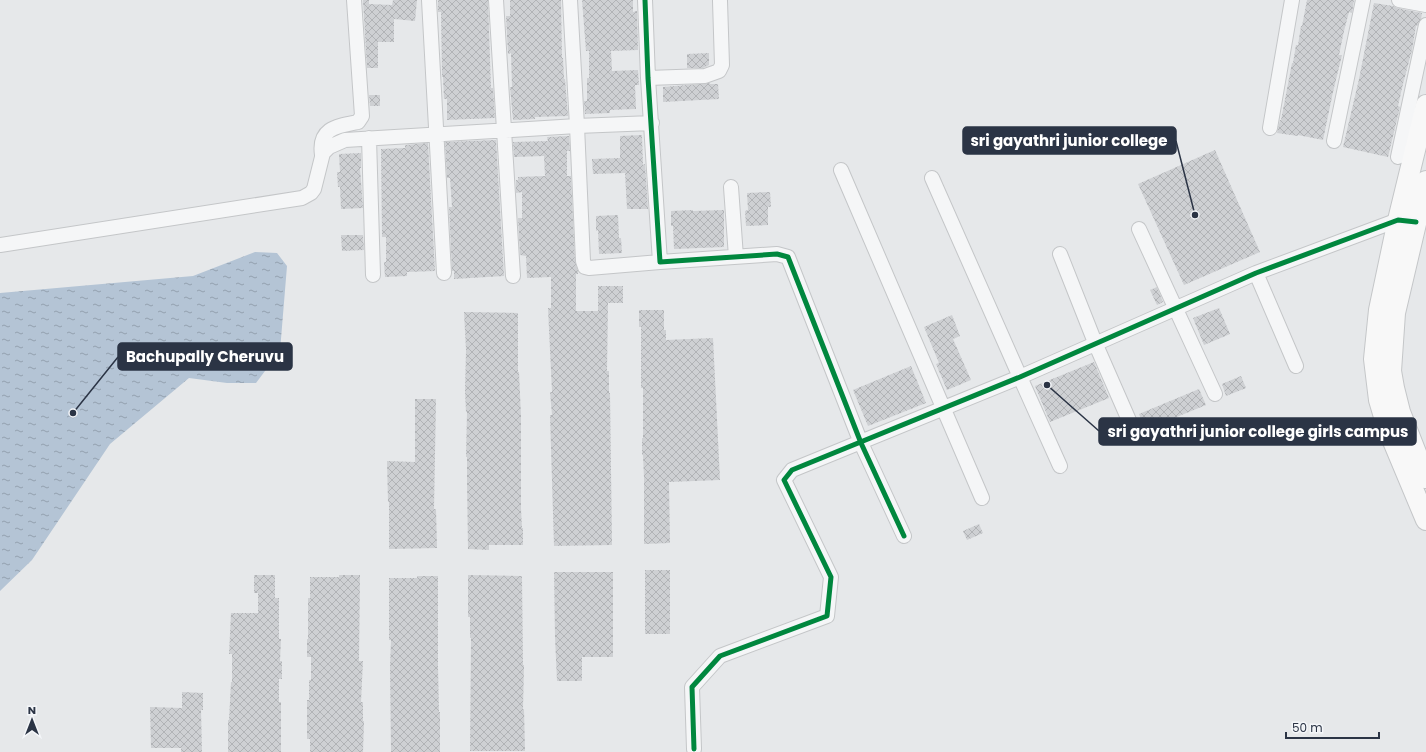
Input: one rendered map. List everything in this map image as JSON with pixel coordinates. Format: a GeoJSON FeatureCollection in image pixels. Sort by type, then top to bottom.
{"type":"FeatureCollection","features":[{"type":"Feature","properties":{"kind":"street"},"geometry":{"type":"LineString","coordinates":[[0,245],[302,198],[311,193],[314,188],[322,155],[321,146],[326,135],[335,127],[358,122],[362,116],[354,0]]}},
{"type":"Feature","properties":{"kind":"street"},"geometry":{"type":"LineString","coordinates":[[429,0],[444,273]]}},
{"type":"Feature","properties":{"kind":"street"},"geometry":{"type":"LineString","coordinates":[[496,0],[513,276]]}},
{"type":"Feature","properties":{"kind":"street"},"geometry":{"type":"LineString","coordinates":[[570,0],[578,126],[583,261],[585,267],[589,268],[777,254],[788,257],[861,442],[904,536]]}},
{"type":"Feature","properties":{"kind":"street"},"geometry":{"type":"LineString","coordinates":[[645,0],[648,78],[660,262]]}},
{"type":"Feature","properties":{"kind":"street"},"geometry":{"type":"LineString","coordinates":[[1270,128],[1292,0]]}},
{"type":"Feature","properties":{"kind":"street"},"geometry":{"type":"LineString","coordinates":[[1334,141],[1363,0]]}},
{"type":"Feature","properties":{"kind":"street"},"geometry":{"type":"LineString","coordinates":[[1399,0],[1426,5]]}},
{"type":"Feature","properties":{"kind":"street"},"geometry":{"type":"LineString","coordinates":[[648,78],[705,76],[719,71],[722,65],[720,1]]}},
{"type":"Feature","properties":{"kind":"street"},"geometry":{"type":"LineString","coordinates":[[1398,157],[1426,25]]}},
{"type":"Feature","properties":{"kind":"street"},"geometry":{"type":"LineString","coordinates":[[1426,104],[1407,221],[1395,313],[1392,371],[1394,388],[1400,412],[1426,478]]}},
{"type":"Feature","properties":{"kind":"street"},"geometry":{"type":"LineString","coordinates":[[322,155],[329,147],[345,140],[652,123]]}},
{"type":"Feature","properties":{"kind":"street"},"geometry":{"type":"LineString","coordinates":[[369,138],[373,275]]}},
{"type":"Feature","properties":{"kind":"street"},"geometry":{"type":"LineString","coordinates":[[841,170],[982,498]]}},
{"type":"Feature","properties":{"kind":"street"},"geometry":{"type":"LineString","coordinates":[[932,178],[1060,466]]}},
{"type":"Feature","properties":{"kind":"street"},"geometry":{"type":"LineString","coordinates":[[1426,182],[1407,221],[1379,310],[1374,359],[1379,400],[1387,427],[1426,520]]}},
{"type":"Feature","properties":{"kind":"street"},"geometry":{"type":"LineString","coordinates":[[731,187],[736,257]]}},
{"type":"Feature","properties":{"kind":"street"},"geometry":{"type":"LineString","coordinates":[[694,751],[692,687],[720,656],[827,616],[831,577],[784,480],[792,470],[1096,345],[1175,308],[1256,273],[1407,221]]}},
{"type":"Feature","properties":{"kind":"street"},"geometry":{"type":"LineString","coordinates":[[1139,229],[1215,394]]}},
{"type":"Feature","properties":{"kind":"street"},"geometry":{"type":"LineString","coordinates":[[1060,254],[1096,345],[1135,434]]}},
{"type":"Feature","properties":{"kind":"street"},"geometry":{"type":"LineString","coordinates":[[1256,273],[1296,366]]}},
{"type":"Feature","properties":{"kind":"water"},"geometry":{"type":"Polygon","coordinates":[[[255,252],[277,253],[287,266],[280,351],[256,383],[227,383],[189,378],[110,444],[32,560],[0,591],[0,293],[193,276],[255,252]]]}},
{"type":"Feature","properties":{"kind":"building"},"geometry":{"type":"Polygon","coordinates":[[[363,0],[369,0],[369,4],[392,5],[393,0],[417,0],[415,21],[394,19],[394,42],[378,42],[378,68],[367,68],[363,0]]]}},
{"type":"Feature","properties":{"kind":"building"},"geometry":{"type":"Polygon","coordinates":[[[438,0],[488,0],[491,88],[493,88],[495,118],[447,120],[447,99],[444,99],[442,77],[441,12],[438,12],[438,0]]]}},
{"type":"Feature","properties":{"kind":"building"},"geometry":{"type":"Polygon","coordinates":[[[510,0],[561,0],[562,58],[568,116],[535,117],[535,119],[513,120],[510,87],[512,87],[511,53],[508,54],[506,16],[510,16],[510,0]]]}},
{"type":"Feature","properties":{"kind":"building"},"geometry":{"type":"Polygon","coordinates":[[[582,0],[633,0],[633,12],[637,11],[638,50],[611,51],[612,71],[638,70],[639,85],[635,85],[636,109],[610,110],[610,113],[585,114],[584,101],[587,101],[589,51],[586,51],[582,0]]]}},
{"type":"Feature","properties":{"kind":"building"},"geometry":{"type":"Polygon","coordinates":[[[1307,0],[1354,0],[1352,13],[1349,12],[1344,31],[1339,55],[1342,55],[1323,140],[1277,133],[1307,0]]]}},
{"type":"Feature","properties":{"kind":"building"},"geometry":{"type":"Polygon","coordinates":[[[1374,3],[1422,13],[1421,19],[1416,26],[1412,50],[1398,106],[1400,107],[1388,157],[1343,147],[1359,79],[1374,3]]]}},
{"type":"Feature","properties":{"kind":"building"},"geometry":{"type":"Polygon","coordinates":[[[709,53],[709,65],[703,68],[687,68],[687,54],[709,53]]]}},
{"type":"Feature","properties":{"kind":"building"},"geometry":{"type":"Polygon","coordinates":[[[710,83],[718,84],[719,99],[663,102],[663,87],[710,83]]]}},
{"type":"Feature","properties":{"kind":"building"},"geometry":{"type":"Polygon","coordinates":[[[369,95],[380,95],[380,106],[370,106],[369,95]]]}},
{"type":"Feature","properties":{"kind":"building"},"geometry":{"type":"Polygon","coordinates":[[[642,135],[643,165],[645,164],[648,209],[627,209],[625,173],[593,174],[592,159],[620,158],[620,136],[642,135]]]}},
{"type":"Feature","properties":{"kind":"building"},"geometry":{"type":"Polygon","coordinates":[[[569,136],[570,151],[567,151],[567,176],[571,176],[575,261],[578,271],[578,274],[576,274],[576,311],[598,311],[598,286],[623,286],[623,303],[608,303],[607,371],[609,371],[610,393],[612,545],[554,546],[550,415],[552,415],[550,392],[552,392],[548,308],[551,308],[551,277],[527,278],[526,256],[520,255],[518,218],[522,218],[522,192],[516,193],[516,180],[518,180],[518,177],[545,176],[544,156],[514,157],[513,142],[548,141],[547,137],[569,136]]]}},
{"type":"Feature","properties":{"kind":"building"},"geometry":{"type":"Polygon","coordinates":[[[496,140],[504,276],[454,279],[454,271],[452,271],[449,207],[452,207],[450,178],[447,178],[445,142],[496,140]]]}},
{"type":"Feature","properties":{"kind":"building"},"geometry":{"type":"Polygon","coordinates":[[[428,143],[435,271],[407,272],[407,276],[385,277],[384,262],[386,262],[386,237],[382,237],[381,149],[405,148],[405,145],[428,143]]]}},
{"type":"Feature","properties":{"kind":"building"},"geometry":{"type":"Polygon","coordinates":[[[1215,150],[1260,252],[1184,285],[1138,184],[1215,150]]]}},
{"type":"Feature","properties":{"kind":"building"},"geometry":{"type":"Polygon","coordinates":[[[361,153],[360,168],[363,208],[341,209],[340,187],[338,187],[337,172],[340,172],[339,154],[361,153]]]}},
{"type":"Feature","properties":{"kind":"building"},"geometry":{"type":"Polygon","coordinates":[[[770,192],[771,207],[768,207],[768,225],[746,226],[745,211],[748,210],[747,193],[770,192]]]}},
{"type":"Feature","properties":{"kind":"building"},"geometry":{"type":"Polygon","coordinates":[[[724,210],[724,247],[674,249],[671,211],[724,210]]]}},
{"type":"Feature","properties":{"kind":"building"},"geometry":{"type":"Polygon","coordinates":[[[618,215],[619,238],[621,238],[622,253],[599,254],[596,216],[618,215]]]}},
{"type":"Feature","properties":{"kind":"building"},"geometry":{"type":"Polygon","coordinates":[[[341,235],[363,235],[364,250],[342,251],[341,235]]]}},
{"type":"Feature","properties":{"kind":"building"},"geometry":{"type":"Polygon","coordinates":[[[1157,287],[1163,302],[1157,305],[1150,290],[1157,287]]]}},
{"type":"Feature","properties":{"kind":"building"},"geometry":{"type":"Polygon","coordinates":[[[1219,308],[1230,334],[1204,345],[1193,318],[1219,308]]]}},
{"type":"Feature","properties":{"kind":"building"},"geometry":{"type":"Polygon","coordinates":[[[639,310],[664,310],[664,330],[666,330],[666,340],[713,338],[720,480],[669,482],[670,543],[644,544],[644,478],[642,455],[643,388],[641,388],[641,327],[639,327],[639,310]]]}},
{"type":"Feature","properties":{"kind":"building"},"geometry":{"type":"Polygon","coordinates":[[[464,312],[518,313],[518,372],[521,416],[521,509],[523,545],[489,545],[489,550],[468,549],[466,457],[467,412],[465,391],[466,350],[464,312]]]}},
{"type":"Feature","properties":{"kind":"building"},"geometry":{"type":"Polygon","coordinates":[[[952,315],[960,336],[953,339],[971,380],[947,390],[936,364],[939,363],[924,327],[952,315]]]}},
{"type":"Feature","properties":{"kind":"building"},"geometry":{"type":"Polygon","coordinates":[[[1094,362],[1109,398],[1050,422],[1035,386],[1094,362]]]}},
{"type":"Feature","properties":{"kind":"building"},"geometry":{"type":"Polygon","coordinates":[[[911,366],[926,403],[868,426],[853,390],[911,366]]]}},
{"type":"Feature","properties":{"kind":"building"},"geometry":{"type":"Polygon","coordinates":[[[1241,376],[1246,388],[1226,396],[1222,384],[1241,376]]]}},
{"type":"Feature","properties":{"kind":"building"},"geometry":{"type":"Polygon","coordinates":[[[1199,389],[1206,405],[1145,430],[1139,414],[1199,389]]]}},
{"type":"Feature","properties":{"kind":"building"},"geometry":{"type":"Polygon","coordinates":[[[415,399],[436,399],[434,509],[436,509],[437,548],[389,549],[387,461],[415,462],[415,399]]]}},
{"type":"Feature","properties":{"kind":"building"},"geometry":{"type":"Polygon","coordinates":[[[979,524],[983,533],[967,540],[963,531],[979,524]]]}},
{"type":"Feature","properties":{"kind":"building"},"geometry":{"type":"Polygon","coordinates":[[[645,570],[670,570],[670,634],[645,634],[645,570]]]}},
{"type":"Feature","properties":{"kind":"building"},"geometry":{"type":"Polygon","coordinates":[[[554,572],[613,572],[613,657],[582,657],[582,681],[557,681],[554,572]]]}},
{"type":"Feature","properties":{"kind":"building"},"geometry":{"type":"Polygon","coordinates":[[[254,575],[275,575],[275,598],[279,598],[279,639],[281,639],[280,661],[282,661],[282,679],[279,679],[279,702],[281,702],[281,752],[228,752],[228,720],[232,682],[232,654],[229,654],[231,613],[258,613],[258,593],[254,593],[254,575]]]}},
{"type":"Feature","properties":{"kind":"building"},"geometry":{"type":"Polygon","coordinates":[[[339,575],[360,575],[359,661],[363,661],[361,702],[363,702],[364,721],[363,752],[310,752],[310,739],[307,739],[307,700],[309,700],[309,680],[311,680],[311,657],[307,657],[307,639],[310,577],[339,577],[339,575]]]}},
{"type":"Feature","properties":{"kind":"building"},"geometry":{"type":"Polygon","coordinates":[[[468,575],[522,576],[524,665],[523,709],[525,751],[470,751],[471,638],[470,617],[468,617],[468,575]]]}},
{"type":"Feature","properties":{"kind":"building"},"geometry":{"type":"Polygon","coordinates":[[[417,576],[438,576],[440,752],[391,752],[391,640],[389,640],[389,578],[417,578],[417,576]]]}},
{"type":"Feature","properties":{"kind":"building"},"geometry":{"type":"Polygon","coordinates":[[[182,692],[203,693],[203,710],[201,710],[202,752],[181,752],[181,748],[151,748],[150,707],[182,708],[182,692]]]}},
{"type":"Feature","properties":{"kind":"cycle path"},"geometry":{"type":"LineString","coordinates":[[645,0],[648,78],[660,262],[777,254],[788,257],[861,443],[904,536]]}},
{"type":"Feature","properties":{"kind":"cycle path"},"geometry":{"type":"LineString","coordinates":[[694,749],[692,687],[720,656],[827,616],[831,577],[784,480],[792,470],[1020,377],[1256,273],[1398,220],[1416,222]]}},
{"type":"Feature","properties":{"kind":"place","name":"sri gayathri junior college"},"geometry":{"type":"Point","coordinates":[1195,215]}},
{"type":"Feature","properties":{"kind":"place","name":"sri gayathri junior college girls campus"},"geometry":{"type":"Point","coordinates":[1047,385]}},
{"type":"Feature","properties":{"kind":"place","name":"Bachupally Cheruvu"},"geometry":{"type":"Point","coordinates":[73,413]}}]}
